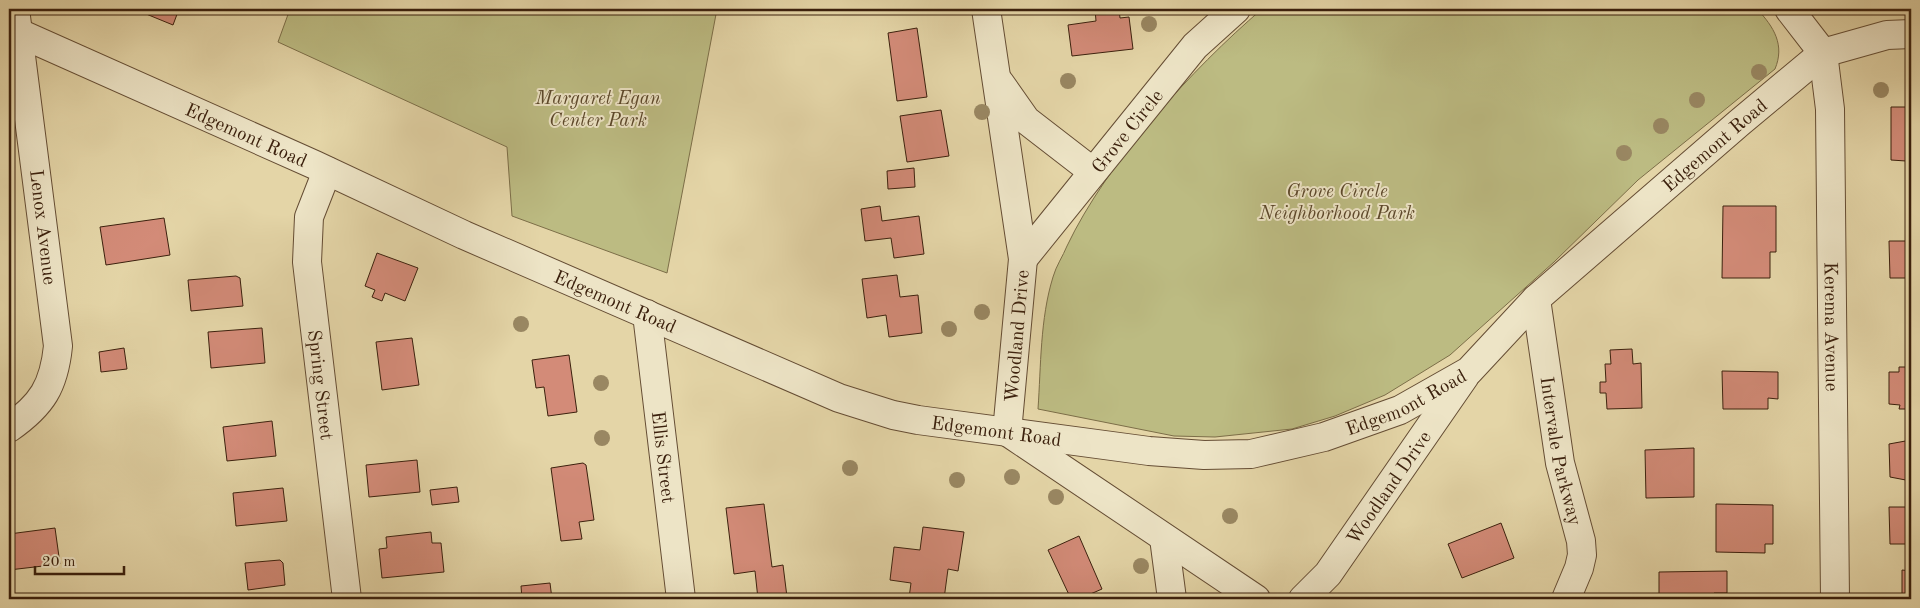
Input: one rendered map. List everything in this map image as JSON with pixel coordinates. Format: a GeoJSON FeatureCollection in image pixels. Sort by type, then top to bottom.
{"type":"FeatureCollection","features":[{"type":"Feature","properties":{"kind":"street","name":"Woodland Drive"},"geometry":{"type":"LineString","coordinates":[[986,9],[1023,259],[1007,432]]}},
{"type":"Feature","properties":{"kind":"street","name":"Grove Circle"},"geometry":{"type":"LineString","coordinates":[[1023,259],[1092,171],[1195,46],[1236,9]]}},
{"type":"Feature","properties":{"kind":"street"},"geometry":{"type":"LineString","coordinates":[[1789,9],[1824,53]]}},
{"type":"Feature","properties":{"kind":"street","name":"Edgemont Road"},"geometry":{"type":"LineString","coordinates":[[17,21],[464,235],[839,398],[918,420],[1149,452],[1204,455],[1252,454],[1324,437],[1400,410],[1469,371],[1536,300],[1739,123],[1824,53],[1887,35],[1911,34]]}},
{"type":"Feature","properties":{"kind":"street","name":"Lenox Avenue"},"geometry":{"type":"LineString","coordinates":[[9,428],[40,402],[53,377],[58,346],[17,21]]}},
{"type":"Feature","properties":{"kind":"street","name":"Kerema Avenue"},"geometry":{"type":"LineString","coordinates":[[1824,53],[1830,109],[1835,599]]}},
{"type":"Feature","properties":{"kind":"street"},"geometry":{"type":"LineString","coordinates":[[997,78],[1026,120],[1092,171]]}},
{"type":"Feature","properties":{"kind":"street","name":"Spring Street"},"geometry":{"type":"LineString","coordinates":[[327,171],[310,217],[307,262],[347,599]]}},
{"type":"Feature","properties":{"kind":"street","name":"Intervale Parkway"},"geometry":{"type":"LineString","coordinates":[[1536,300],[1560,463],[1582,541],[1582,555],[1579,568],[1566,599]]}},
{"type":"Feature","properties":{"kind":"street","name":"Ellis Street"},"geometry":{"type":"LineString","coordinates":[[647,314],[682,599]]}},
{"type":"Feature","properties":{"kind":"street","name":"Woodland Drive"},"geometry":{"type":"LineString","coordinates":[[1303,599],[1328,574],[1469,371]]}},
{"type":"Feature","properties":{"kind":"street"},"geometry":{"type":"LineString","coordinates":[[1007,432],[1256,599]]}},
{"type":"Feature","properties":{"kind":"street"},"geometry":{"type":"LineString","coordinates":[[1164,538],[1172,599]]}},
{"type":"Feature","properties":{"kind":"green space","name":"Margaret Egan Center Park"},"geometry":{"type":"Polygon","coordinates":[[[290,9],[717,9],[667,273],[512,216],[507,147],[278,42],[290,9]]]}},
{"type":"Feature","properties":{"kind":"green space","name":"Grove Circle Neighborhood Park"},"geometry":{"type":"Polygon","coordinates":[[[1262,9],[1757,9],[1773,30],[1779,52],[1775,69],[1638,180],[1554,262],[1450,355],[1385,395],[1335,416],[1292,429],[1215,437],[1174,436],[1038,409],[1042,343],[1049,293],[1056,269],[1084,214],[1104,182],[1153,118],[1235,33],[1262,9]]]}},
{"type":"Feature","properties":{"kind":"building"},"geometry":{"type":"Polygon","coordinates":[[[134,9],[179,9],[173,25],[134,9]]]}},
{"type":"Feature","properties":{"kind":"building"},"geometry":{"type":"Polygon","coordinates":[[[1095,9],[1119,9],[1120,18],[1129,17],[1133,49],[1072,56],[1068,25],[1096,21],[1095,9]]]}},
{"type":"Feature","properties":{"kind":"building"},"geometry":{"type":"Polygon","coordinates":[[[917,28],[927,97],[897,101],[888,33],[917,28]]]}},
{"type":"Feature","properties":{"kind":"building"},"geometry":{"type":"Polygon","coordinates":[[[1891,107],[1911,107],[1911,170],[1906,169],[1906,161],[1891,160],[1891,107]]]}},
{"type":"Feature","properties":{"kind":"building"},"geometry":{"type":"Polygon","coordinates":[[[941,110],[949,156],[907,162],[900,116],[941,110]]]}},
{"type":"Feature","properties":{"kind":"building"},"geometry":{"type":"Polygon","coordinates":[[[914,168],[915,187],[888,189],[887,171],[914,168]]]}},
{"type":"Feature","properties":{"kind":"building"},"geometry":{"type":"Polygon","coordinates":[[[880,206],[882,221],[919,216],[924,254],[894,258],[891,238],[865,241],[861,209],[880,206]]]}},
{"type":"Feature","properties":{"kind":"building"},"geometry":{"type":"Polygon","coordinates":[[[1723,206],[1776,206],[1776,252],[1770,252],[1770,278],[1722,278],[1723,206]]]}},
{"type":"Feature","properties":{"kind":"building"},"geometry":{"type":"Polygon","coordinates":[[[164,218],[170,255],[106,265],[100,227],[164,218]]]}},
{"type":"Feature","properties":{"kind":"building"},"geometry":{"type":"Polygon","coordinates":[[[1889,241],[1911,241],[1911,278],[1890,278],[1889,241]]]}},
{"type":"Feature","properties":{"kind":"building"},"geometry":{"type":"Polygon","coordinates":[[[377,253],[418,268],[405,301],[385,293],[382,301],[372,297],[375,290],[365,286],[377,253]]]}},
{"type":"Feature","properties":{"kind":"building"},"geometry":{"type":"Polygon","coordinates":[[[897,275],[900,297],[918,295],[922,333],[889,337],[886,315],[867,318],[862,279],[897,275]]]}},
{"type":"Feature","properties":{"kind":"building"},"geometry":{"type":"Polygon","coordinates":[[[236,276],[240,278],[243,306],[191,311],[188,280],[236,276]]]}},
{"type":"Feature","properties":{"kind":"building"},"geometry":{"type":"Polygon","coordinates":[[[262,328],[265,363],[211,368],[208,332],[262,328]]]}},
{"type":"Feature","properties":{"kind":"building"},"geometry":{"type":"Polygon","coordinates":[[[412,338],[419,385],[382,390],[376,342],[412,338]]]}},
{"type":"Feature","properties":{"kind":"building"},"geometry":{"type":"Polygon","coordinates":[[[124,348],[127,369],[101,372],[99,352],[124,348]]]}},
{"type":"Feature","properties":{"kind":"building"},"geometry":{"type":"Polygon","coordinates":[[[1632,349],[1633,364],[1641,363],[1642,408],[1607,409],[1606,393],[1600,393],[1600,382],[1606,382],[1605,364],[1611,364],[1610,350],[1632,349]]]}},
{"type":"Feature","properties":{"kind":"building"},"geometry":{"type":"Polygon","coordinates":[[[569,355],[577,412],[548,416],[544,387],[536,388],[532,360],[569,355]]]}},
{"type":"Feature","properties":{"kind":"building"},"geometry":{"type":"Polygon","coordinates":[[[1899,367],[1911,367],[1911,409],[1899,409],[1900,405],[1889,404],[1889,372],[1899,372],[1899,367]]]}},
{"type":"Feature","properties":{"kind":"building"},"geometry":{"type":"Polygon","coordinates":[[[1722,371],[1778,372],[1778,399],[1768,398],[1768,409],[1723,409],[1722,371]]]}},
{"type":"Feature","properties":{"kind":"building"},"geometry":{"type":"Polygon","coordinates":[[[272,421],[276,456],[227,461],[223,427],[272,421]]]}},
{"type":"Feature","properties":{"kind":"building"},"geometry":{"type":"Polygon","coordinates":[[[1911,440],[1911,481],[1890,477],[1889,444],[1911,440]]]}},
{"type":"Feature","properties":{"kind":"building"},"geometry":{"type":"Polygon","coordinates":[[[1694,448],[1694,497],[1646,498],[1645,450],[1694,448]]]}},
{"type":"Feature","properties":{"kind":"building"},"geometry":{"type":"Polygon","coordinates":[[[417,460],[420,492],[369,497],[366,465],[417,460]]]}},
{"type":"Feature","properties":{"kind":"building"},"geometry":{"type":"Polygon","coordinates":[[[583,463],[586,465],[594,520],[579,522],[582,539],[561,541],[551,468],[583,463]]]}},
{"type":"Feature","properties":{"kind":"building"},"geometry":{"type":"Polygon","coordinates":[[[457,487],[459,502],[432,505],[430,490],[457,487]]]}},
{"type":"Feature","properties":{"kind":"building"},"geometry":{"type":"Polygon","coordinates":[[[283,488],[287,521],[236,526],[233,493],[283,488]]]}},
{"type":"Feature","properties":{"kind":"building"},"geometry":{"type":"Polygon","coordinates":[[[764,504],[772,567],[783,565],[787,597],[758,599],[755,571],[734,574],[726,508],[764,504]]]}},
{"type":"Feature","properties":{"kind":"building"},"geometry":{"type":"Polygon","coordinates":[[[1716,504],[1773,505],[1773,544],[1765,544],[1765,553],[1716,552],[1716,504]]]}},
{"type":"Feature","properties":{"kind":"building"},"geometry":{"type":"Polygon","coordinates":[[[1889,507],[1911,507],[1911,544],[1890,544],[1889,507]]]}},
{"type":"Feature","properties":{"kind":"building"},"geometry":{"type":"Polygon","coordinates":[[[1501,523],[1514,558],[1462,578],[1448,544],[1501,523]]]}},
{"type":"Feature","properties":{"kind":"building"},"geometry":{"type":"Polygon","coordinates":[[[923,527],[964,532],[958,571],[948,569],[944,599],[909,598],[911,583],[890,580],[894,547],[920,550],[923,527]]]}},
{"type":"Feature","properties":{"kind":"building"},"geometry":{"type":"Polygon","coordinates":[[[55,528],[60,564],[9,570],[9,534],[55,528]]]}},
{"type":"Feature","properties":{"kind":"building"},"geometry":{"type":"Polygon","coordinates":[[[431,532],[432,543],[441,543],[444,572],[382,578],[379,549],[387,548],[386,537],[431,532]]]}},
{"type":"Feature","properties":{"kind":"building"},"geometry":{"type":"Polygon","coordinates":[[[1079,536],[1102,589],[1079,599],[1071,599],[1048,550],[1079,536]]]}},
{"type":"Feature","properties":{"kind":"building"},"geometry":{"type":"Polygon","coordinates":[[[280,560],[283,563],[285,585],[248,590],[245,563],[280,560]]]}},
{"type":"Feature","properties":{"kind":"building"},"geometry":{"type":"Polygon","coordinates":[[[1902,570],[1911,571],[1911,599],[1902,599],[1902,570]]]}},
{"type":"Feature","properties":{"kind":"building"},"geometry":{"type":"Polygon","coordinates":[[[1727,571],[1727,593],[1714,593],[1714,599],[1659,599],[1659,572],[1727,571]]]}},
{"type":"Feature","properties":{"kind":"building"},"geometry":{"type":"Polygon","coordinates":[[[550,583],[552,599],[522,599],[521,586],[550,583]]]}},
{"type":"Feature","properties":{"kind":"building"},"geometry":{"type":"Polygon","coordinates":[[[72,594],[73,599],[26,599],[72,594]]]}},
{"type":"Feature","properties":{"kind":"building"},"geometry":{"type":"Polygon","coordinates":[[[445,595],[445,599],[413,599],[445,595]]]}}]}
